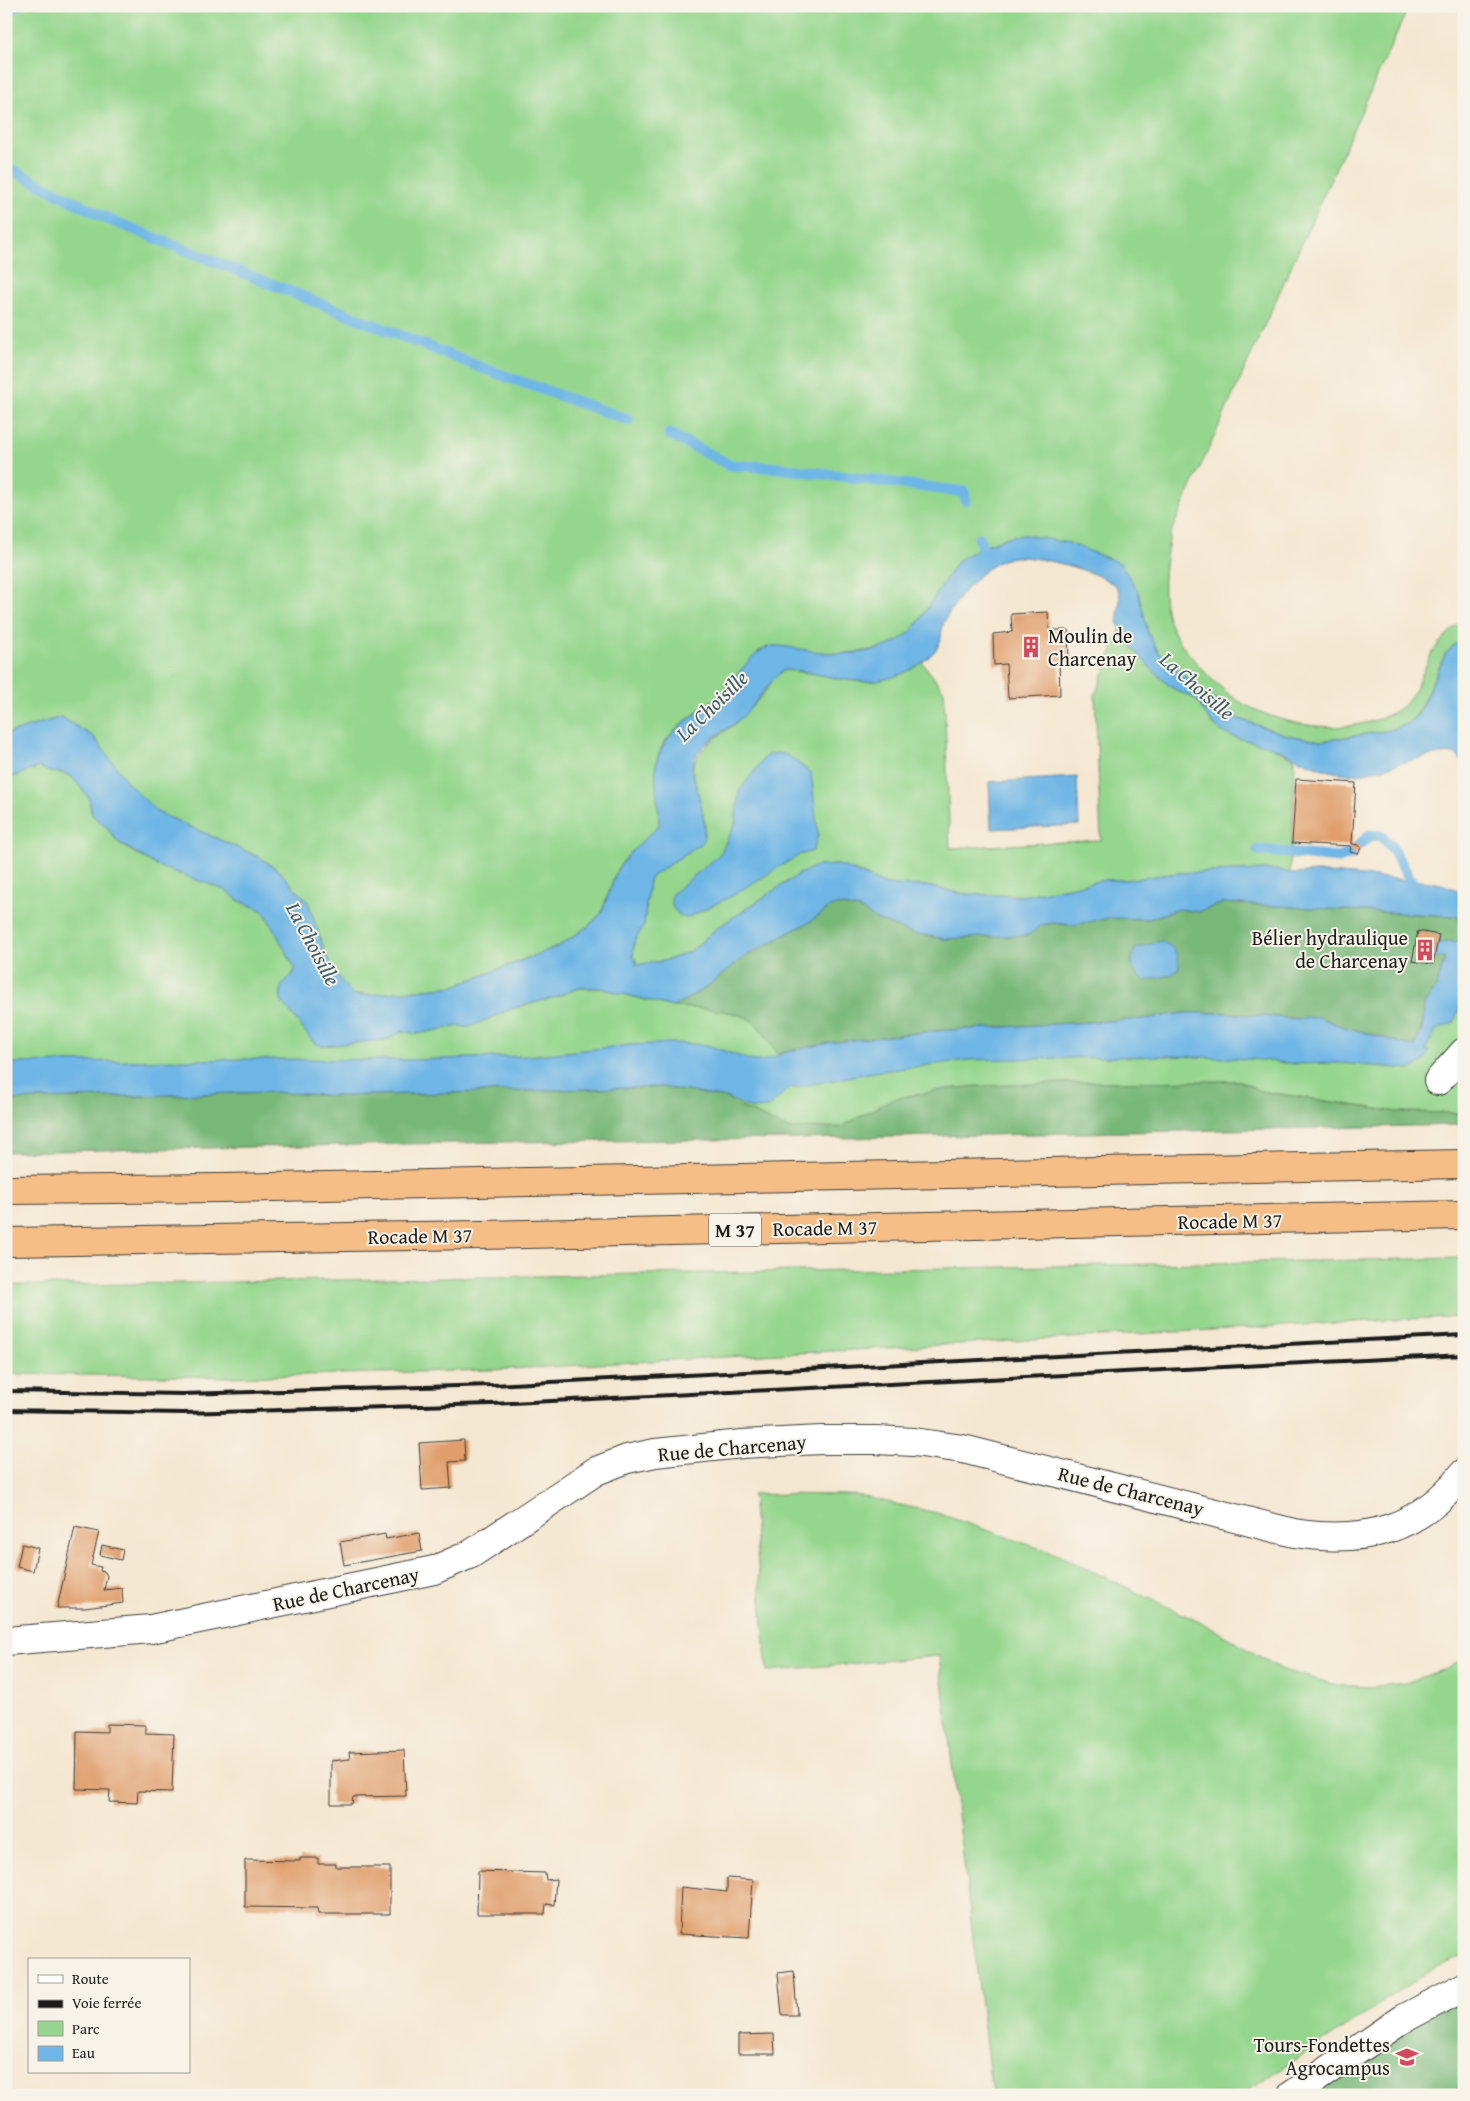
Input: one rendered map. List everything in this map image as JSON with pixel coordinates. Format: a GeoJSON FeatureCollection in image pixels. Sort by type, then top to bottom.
{"type":"FeatureCollection","features":[{"type":"Feature","properties":{"kind":"highway"},"geometry":{"type":"LineString","coordinates":[[6,1190],[220,1188],[1464,1164]]}},
{"type":"Feature","properties":{"kind":"highway","name":"Rocade M 37"},"geometry":{"type":"LineString","coordinates":[[6,1242],[481,1235],[1464,1215]]}},
{"type":"Feature","properties":{"kind":"street"},"geometry":{"type":"LineString","coordinates":[[1438,1081],[1464,1052]]}},
{"type":"Feature","properties":{"kind":"street","name":"Rue de Charcenay"},"geometry":{"type":"LineString","coordinates":[[6,1641],[150,1629],[434,1570],[471,1554],[596,1471],[627,1459],[655,1453],[742,1444],[812,1441],[876,1440],[914,1442],[963,1449],[1294,1533],[1324,1538],[1352,1538],[1395,1527],[1419,1515],[1441,1498],[1464,1473]]}},
{"type":"Feature","properties":{"kind":"street"},"geometry":{"type":"LineString","coordinates":[[1292,2095],[1403,2019],[1464,1987]]}},
{"type":"Feature","properties":{"kind":"green space"},"geometry":{"type":"Polygon","coordinates":[[[6,6],[1409,6],[1171,532],[1164,572],[1164,591],[1166,611],[1173,631],[1190,655],[1223,689],[1242,703],[1259,711],[1296,723],[1316,726],[1336,727],[1355,725],[1392,713],[1400,708],[1412,694],[1436,647],[1464,619],[1464,636],[1446,653],[1417,714],[1407,724],[1391,730],[1321,741],[1287,735],[1237,718],[1183,675],[1159,653],[1148,633],[1138,591],[1069,543],[958,560],[910,634],[878,650],[835,654],[773,646],[760,650],[720,694],[679,726],[664,742],[657,759],[656,780],[660,807],[659,825],[629,854],[617,870],[601,914],[587,927],[559,946],[455,986],[353,995],[341,982],[325,953],[308,902],[279,871],[261,858],[157,812],[128,783],[94,737],[61,717],[6,734],[6,6]]]}},
{"type":"Feature","properties":{"kind":"green space"},"geometry":{"type":"Polygon","coordinates":[[[1121,628],[1130,645],[1172,688],[1196,699],[1212,724],[1227,734],[1269,746],[1295,759],[1290,873],[1269,870],[1178,873],[1126,880],[1105,880],[1022,896],[964,894],[926,886],[886,885],[856,871],[836,865],[799,874],[717,928],[691,951],[668,960],[636,965],[636,959],[633,958],[634,942],[644,925],[649,880],[652,876],[703,842],[705,824],[692,769],[696,760],[706,746],[743,716],[776,676],[785,670],[875,681],[906,671],[922,662],[944,691],[950,848],[1101,840],[1095,695],[1121,628]]]}},
{"type":"Feature","properties":{"kind":"green space"},"geometry":{"type":"Polygon","coordinates":[[[36,767],[49,772],[64,773],[72,777],[89,798],[91,812],[106,826],[118,842],[134,853],[171,870],[225,890],[238,900],[261,910],[266,915],[295,968],[283,986],[280,995],[314,1043],[386,1040],[403,1031],[416,1034],[459,1026],[467,1027],[511,1009],[556,997],[578,988],[600,988],[673,1007],[744,957],[811,921],[1464,919],[1464,1093],[1459,1113],[1398,1112],[1260,1091],[1240,1081],[1088,1082],[892,1099],[841,1127],[788,1129],[732,1103],[727,1098],[6,1111],[6,779],[36,767]]]}},
{"type":"Feature","properties":{"kind":"green space"},"geometry":{"type":"Polygon","coordinates":[[[1223,903],[1454,916],[1464,919],[1464,941],[1437,943],[1438,935],[1418,931],[1413,961],[1445,957],[1437,986],[1429,998],[1423,1014],[1423,1024],[1415,1047],[1338,1025],[1318,1017],[1300,1019],[1226,1013],[1184,1013],[1144,1019],[934,1031],[828,1043],[778,1054],[760,1028],[750,1019],[717,1010],[673,1007],[704,989],[744,957],[811,921],[830,907],[837,905],[860,909],[911,933],[945,939],[1028,935],[1042,925],[1053,923],[1067,925],[1109,918],[1149,919],[1178,909],[1198,912],[1223,903]]]}},
{"type":"Feature","properties":{"kind":"green space"},"geometry":{"type":"Polygon","coordinates":[[[1240,1081],[1260,1091],[1398,1112],[1458,1113],[1464,1093],[1464,1125],[797,1139],[505,1142],[6,1152],[6,1100],[271,1092],[339,1096],[662,1087],[727,1098],[732,1103],[788,1129],[841,1127],[892,1099],[946,1089],[1088,1082],[1240,1081]]]}},
{"type":"Feature","properties":{"kind":"green space"},"geometry":{"type":"Polygon","coordinates":[[[1464,1258],[1464,1316],[491,1370],[230,1377],[6,1374],[6,1285],[1464,1258]]]}},
{"type":"Feature","properties":{"kind":"green space"},"geometry":{"type":"Polygon","coordinates":[[[752,1494],[856,1495],[937,1513],[1056,1554],[1206,1625],[1283,1670],[1337,1685],[1370,1687],[1405,1683],[1445,1669],[1464,1658],[1464,1956],[1435,1968],[1241,2095],[992,2095],[939,1656],[767,1671],[752,1494]]]}},
{"type":"Feature","properties":{"kind":"green space","name":"Tours-Fondettes Agrocampus"},"geometry":{"type":"Polygon","coordinates":[[[1464,1987],[1464,2095],[1292,2095],[1464,1987]]]}},
{"type":"Feature","properties":{"kind":"water","name":"La Choisille"},"geometry":{"type":"Polygon","coordinates":[[[1026,535],[1069,543],[1120,563],[1138,591],[1148,633],[1159,653],[1236,718],[1287,735],[1321,741],[1391,730],[1407,724],[1418,714],[1446,653],[1464,636],[1464,764],[1457,755],[1448,753],[1423,757],[1366,773],[1343,773],[1321,768],[1268,746],[1228,735],[1213,724],[1196,700],[1171,687],[1127,641],[1119,623],[1120,595],[1113,584],[1071,566],[1038,559],[1014,557],[993,565],[983,572],[965,591],[945,620],[937,648],[918,666],[893,677],[864,682],[785,670],[774,678],[745,715],[704,746],[694,760],[692,770],[703,814],[703,842],[652,876],[649,880],[644,925],[634,942],[633,958],[636,959],[636,965],[668,960],[691,951],[717,928],[799,874],[816,866],[836,865],[845,867],[886,885],[926,886],[964,894],[1022,896],[1105,880],[1126,880],[1178,873],[1269,870],[1279,870],[1292,874],[1318,872],[1430,882],[1442,884],[1463,892],[1464,890],[1464,919],[1454,916],[1223,903],[1198,912],[1178,909],[1149,919],[1109,918],[1073,925],[1053,923],[1042,925],[1028,935],[945,939],[911,933],[877,920],[860,909],[837,905],[830,907],[811,921],[744,957],[704,989],[673,1007],[600,988],[578,988],[556,997],[511,1009],[470,1027],[459,1026],[416,1034],[403,1031],[386,1040],[322,1046],[314,1043],[281,1001],[281,986],[294,973],[295,968],[266,915],[261,910],[238,900],[225,890],[157,866],[118,842],[106,826],[92,815],[89,798],[72,777],[64,773],[49,772],[40,767],[6,779],[6,734],[61,717],[94,737],[128,783],[157,812],[261,858],[279,871],[308,902],[325,953],[342,982],[353,995],[455,986],[559,946],[587,927],[601,914],[617,870],[629,854],[659,825],[655,773],[658,757],[663,746],[677,729],[721,694],[744,666],[758,653],[772,646],[835,653],[865,652],[893,644],[916,626],[958,560],[983,546],[1011,536],[1026,535]]]}},
{"type":"Feature","properties":{"kind":"water"},"geometry":{"type":"Polygon","coordinates":[[[779,753],[787,755],[811,773],[818,835],[813,851],[799,855],[730,897],[687,918],[683,917],[674,909],[671,898],[672,894],[720,854],[735,824],[739,791],[765,757],[769,754],[779,753]]]}},
{"type":"Feature","properties":{"kind":"water"},"geometry":{"type":"Polygon","coordinates":[[[1077,777],[1079,825],[991,829],[989,782],[1077,777]]]}},
{"type":"Feature","properties":{"kind":"water"},"geometry":{"type":"Polygon","coordinates":[[[1161,941],[1170,946],[1175,952],[1179,969],[1171,975],[1145,981],[1134,971],[1132,958],[1136,948],[1161,941]]]}},
{"type":"Feature","properties":{"kind":"water"},"geometry":{"type":"Polygon","coordinates":[[[1464,941],[1464,994],[1454,1023],[1436,1030],[1425,1050],[1429,1051],[1426,1058],[1419,1065],[1410,1069],[1339,1063],[1295,1064],[1252,1059],[1170,1056],[968,1060],[874,1072],[788,1089],[768,1108],[752,1109],[727,1098],[662,1087],[339,1096],[271,1092],[6,1100],[6,1063],[247,1059],[410,1060],[528,1056],[630,1045],[673,1043],[707,1045],[753,1061],[762,1061],[786,1052],[828,1043],[934,1031],[1144,1019],[1184,1013],[1226,1013],[1300,1019],[1318,1017],[1338,1025],[1415,1047],[1423,1025],[1424,1005],[1437,986],[1445,958],[1434,957],[1437,943],[1464,941]]]}},
{"type":"Feature","properties":{"kind":"building","name":"Moulin de Charcenay"},"geometry":{"type":"Polygon","coordinates":[[[1048,612],[1049,630],[1068,630],[1069,661],[1059,661],[1060,695],[1008,698],[1006,664],[994,665],[993,634],[1012,632],[1011,614],[1048,612]]]}},
{"type":"Feature","properties":{"kind":"building"},"geometry":{"type":"Polygon","coordinates":[[[1296,779],[1356,783],[1352,844],[1359,845],[1361,848],[1358,854],[1350,852],[1351,846],[1292,843],[1296,779]]]}},
{"type":"Feature","properties":{"kind":"building","name":"Bélier hydraulique de Charcenay"},"geometry":{"type":"Polygon","coordinates":[[[1418,931],[1439,935],[1433,964],[1412,961],[1418,931]]]}},
{"type":"Feature","properties":{"kind":"building"},"geometry":{"type":"Polygon","coordinates":[[[464,1440],[465,1461],[449,1462],[451,1488],[422,1490],[419,1443],[464,1440]]]}},
{"type":"Feature","properties":{"kind":"building"},"geometry":{"type":"Polygon","coordinates":[[[75,1527],[99,1532],[91,1565],[101,1567],[100,1571],[105,1572],[107,1576],[104,1590],[122,1588],[123,1603],[85,1608],[57,1608],[75,1527]]]}},
{"type":"Feature","properties":{"kind":"building"},"geometry":{"type":"Polygon","coordinates":[[[419,1533],[422,1551],[344,1565],[340,1542],[385,1534],[386,1539],[419,1533]]]}},
{"type":"Feature","properties":{"kind":"building"},"geometry":{"type":"Polygon","coordinates":[[[22,1544],[38,1548],[33,1571],[17,1567],[22,1544]]]}},
{"type":"Feature","properties":{"kind":"building"},"geometry":{"type":"Polygon","coordinates":[[[102,1545],[123,1550],[121,1560],[100,1555],[102,1545]]]}},
{"type":"Feature","properties":{"kind":"building"},"geometry":{"type":"Polygon","coordinates":[[[107,1724],[145,1725],[145,1733],[174,1734],[172,1792],[138,1791],[137,1803],[109,1802],[110,1790],[76,1789],[77,1731],[107,1732],[107,1724]]]}},
{"type":"Feature","properties":{"kind":"building"},"geometry":{"type":"Polygon","coordinates":[[[404,1750],[406,1796],[353,1797],[352,1804],[331,1804],[331,1761],[350,1759],[349,1752],[404,1750]]]}},
{"type":"Feature","properties":{"kind":"building"},"geometry":{"type":"Polygon","coordinates":[[[300,1858],[318,1858],[318,1864],[336,1864],[336,1867],[390,1867],[390,1914],[318,1914],[317,1908],[245,1907],[245,1860],[300,1861],[300,1858]]]}},
{"type":"Feature","properties":{"kind":"building"},"geometry":{"type":"Polygon","coordinates":[[[478,1871],[545,1873],[546,1880],[556,1879],[554,1905],[546,1904],[545,1914],[477,1914],[478,1871]]]}},
{"type":"Feature","properties":{"kind":"building"},"geometry":{"type":"Polygon","coordinates":[[[727,1878],[753,1880],[749,1938],[679,1934],[681,1887],[727,1892],[727,1878]]]}},
{"type":"Feature","properties":{"kind":"building"},"geometry":{"type":"Polygon","coordinates":[[[794,1971],[797,2015],[782,2015],[778,1973],[794,1971]]]}},
{"type":"Feature","properties":{"kind":"building"},"geometry":{"type":"Polygon","coordinates":[[[774,2034],[775,2054],[738,2054],[738,2035],[774,2034]]]}},
{"type":"Feature","properties":{"kind":"waterway"},"geometry":{"type":"LineString","coordinates":[[6,14],[16,6]]}},
{"type":"Feature","properties":{"kind":"waterway"},"geometry":{"type":"LineString","coordinates":[[6,167],[110,220],[482,368],[628,420]]}},
{"type":"Feature","properties":{"kind":"waterway"},"geometry":{"type":"LineString","coordinates":[[669,434],[730,465],[779,468],[964,492],[966,500]]}},
{"type":"Feature","properties":{"kind":"waterway"},"geometry":{"type":"LineString","coordinates":[[979,538],[983,552]]}},
{"type":"Feature","properties":{"kind":"waterway"},"geometry":{"type":"LineString","coordinates":[[1359,845],[1370,835],[1381,836],[1390,845],[1418,892]]}},
{"type":"Feature","properties":{"kind":"waterway"},"geometry":{"type":"LineString","coordinates":[[1258,850],[1338,858],[1350,854]]}},
{"type":"Feature","properties":{"kind":"railway"},"geometry":{"type":"LineString","coordinates":[[6,1391],[183,1394],[493,1385],[1464,1335]]}},
{"type":"Feature","properties":{"kind":"railway"},"geometry":{"type":"LineString","coordinates":[[6,1410],[183,1413],[491,1404],[1464,1355]]}},
{"type":"Feature","properties":{"kind":"place","name":"Moulin de Charcenay"},"geometry":{"type":"Point","coordinates":[1031,647]}},
{"type":"Feature","properties":{"kind":"place","name":"Bélier hydraulique de Charcenay"},"geometry":{"type":"Point","coordinates":[1425,950]}},
{"type":"Feature","properties":{"kind":"place","name":"Tours-Fondettes Agrocampus"},"geometry":{"type":"Point","coordinates":[1407,2057]}}]}
